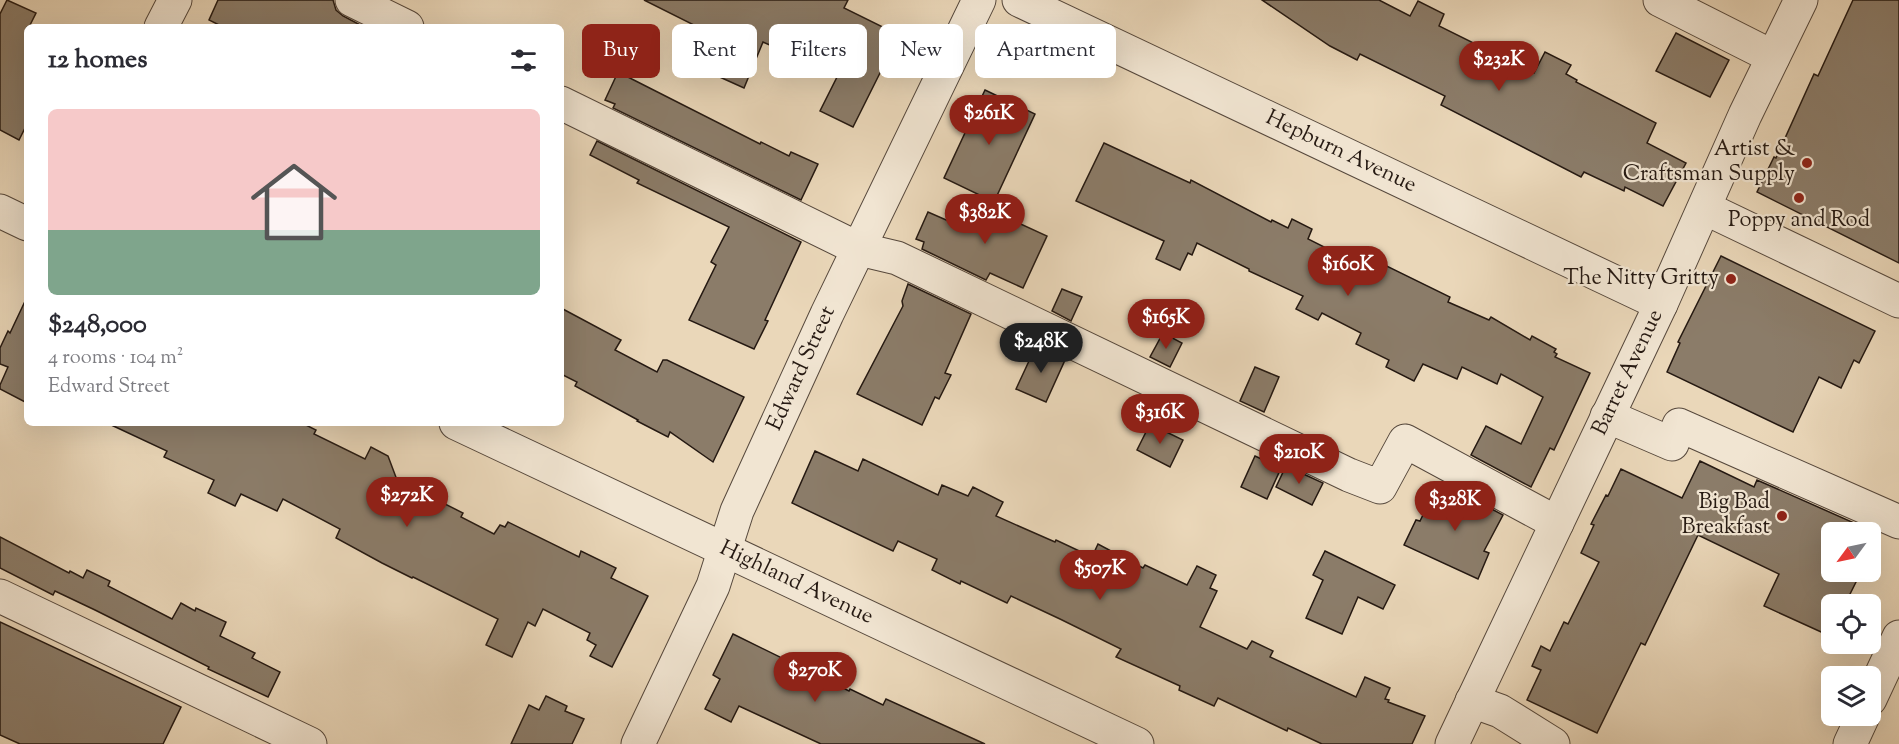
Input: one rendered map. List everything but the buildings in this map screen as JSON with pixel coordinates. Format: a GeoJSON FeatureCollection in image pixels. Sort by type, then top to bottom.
{"type":"FeatureCollection","features":[{"type":"Feature","properties":{"kind":"street"},"geometry":{"type":"LineString","coordinates":[[163,24],[175,0]]}},
{"type":"Feature","properties":{"kind":"street"},"geometry":{"type":"LineString","coordinates":[[352,0],[401,24]]}},
{"type":"Feature","properties":{"kind":"street","name":"Edward Street"},"geometry":{"type":"LineString","coordinates":[[638,744],[713,586],[736,511],[979,0]]}},
{"type":"Feature","properties":{"kind":"street","name":"Hepburn Avenue"},"geometry":{"type":"LineString","coordinates":[[1019,0],[1661,304]]}},
{"type":"Feature","properties":{"kind":"street"},"geometry":{"type":"LineString","coordinates":[[1660,0],[1773,57]]}},
{"type":"Feature","properties":{"kind":"street","name":"Barret Avenue"},"geometry":{"type":"LineString","coordinates":[[1452,744],[1661,304],[1801,0]]}},
{"type":"Feature","properties":{"kind":"street"},"geometry":{"type":"LineString","coordinates":[[564,103],[859,249],[897,258],[1350,475],[1380,487],[1405,441],[1557,523]]}},
{"type":"Feature","properties":{"kind":"street"},"geometry":{"type":"LineString","coordinates":[[1705,208],[1899,301]]}},
{"type":"Feature","properties":{"kind":"street"},"geometry":{"type":"LineString","coordinates":[[0,211],[24,223]]}},
{"type":"Feature","properties":{"kind":"street"},"geometry":{"type":"LineString","coordinates":[[1608,416],[1672,444],[1679,425],[1899,522]]}},
{"type":"Feature","properties":{"kind":"street","name":"Highland Avenue"},"geometry":{"type":"LineString","coordinates":[[462,426],[1137,744]]}},
{"type":"Feature","properties":{"kind":"street"},"geometry":{"type":"LineString","coordinates":[[0,596],[310,744]]}},
{"type":"Feature","properties":{"kind":"street"},"geometry":{"type":"LineString","coordinates":[[1881,675],[1899,637]]}},
{"type":"Feature","properties":{"kind":"street"},"geometry":{"type":"LineString","coordinates":[[1472,701],[1500,711],[1553,744]]}},
{"type":"Feature","properties":{"kind":"street"},"geometry":{"type":"LineString","coordinates":[[1850,744],[1858,726]]}},
{"type":"Feature","properties":{"kind":"place","name":"Artist & Craftsman Supply"},"geometry":{"type":"Point","coordinates":[1807,163]}},
{"type":"Feature","properties":{"kind":"place","name":"Poppy and Rod"},"geometry":{"type":"Point","coordinates":[1799,198]}},
{"type":"Feature","properties":{"kind":"place","name":"The Nitty Gritty"},"geometry":{"type":"Point","coordinates":[1731,279]}},
{"type":"Feature","properties":{"kind":"place","name":"Big Bad Breakfast"},"geometry":{"type":"Point","coordinates":[1782,516]}}]}
